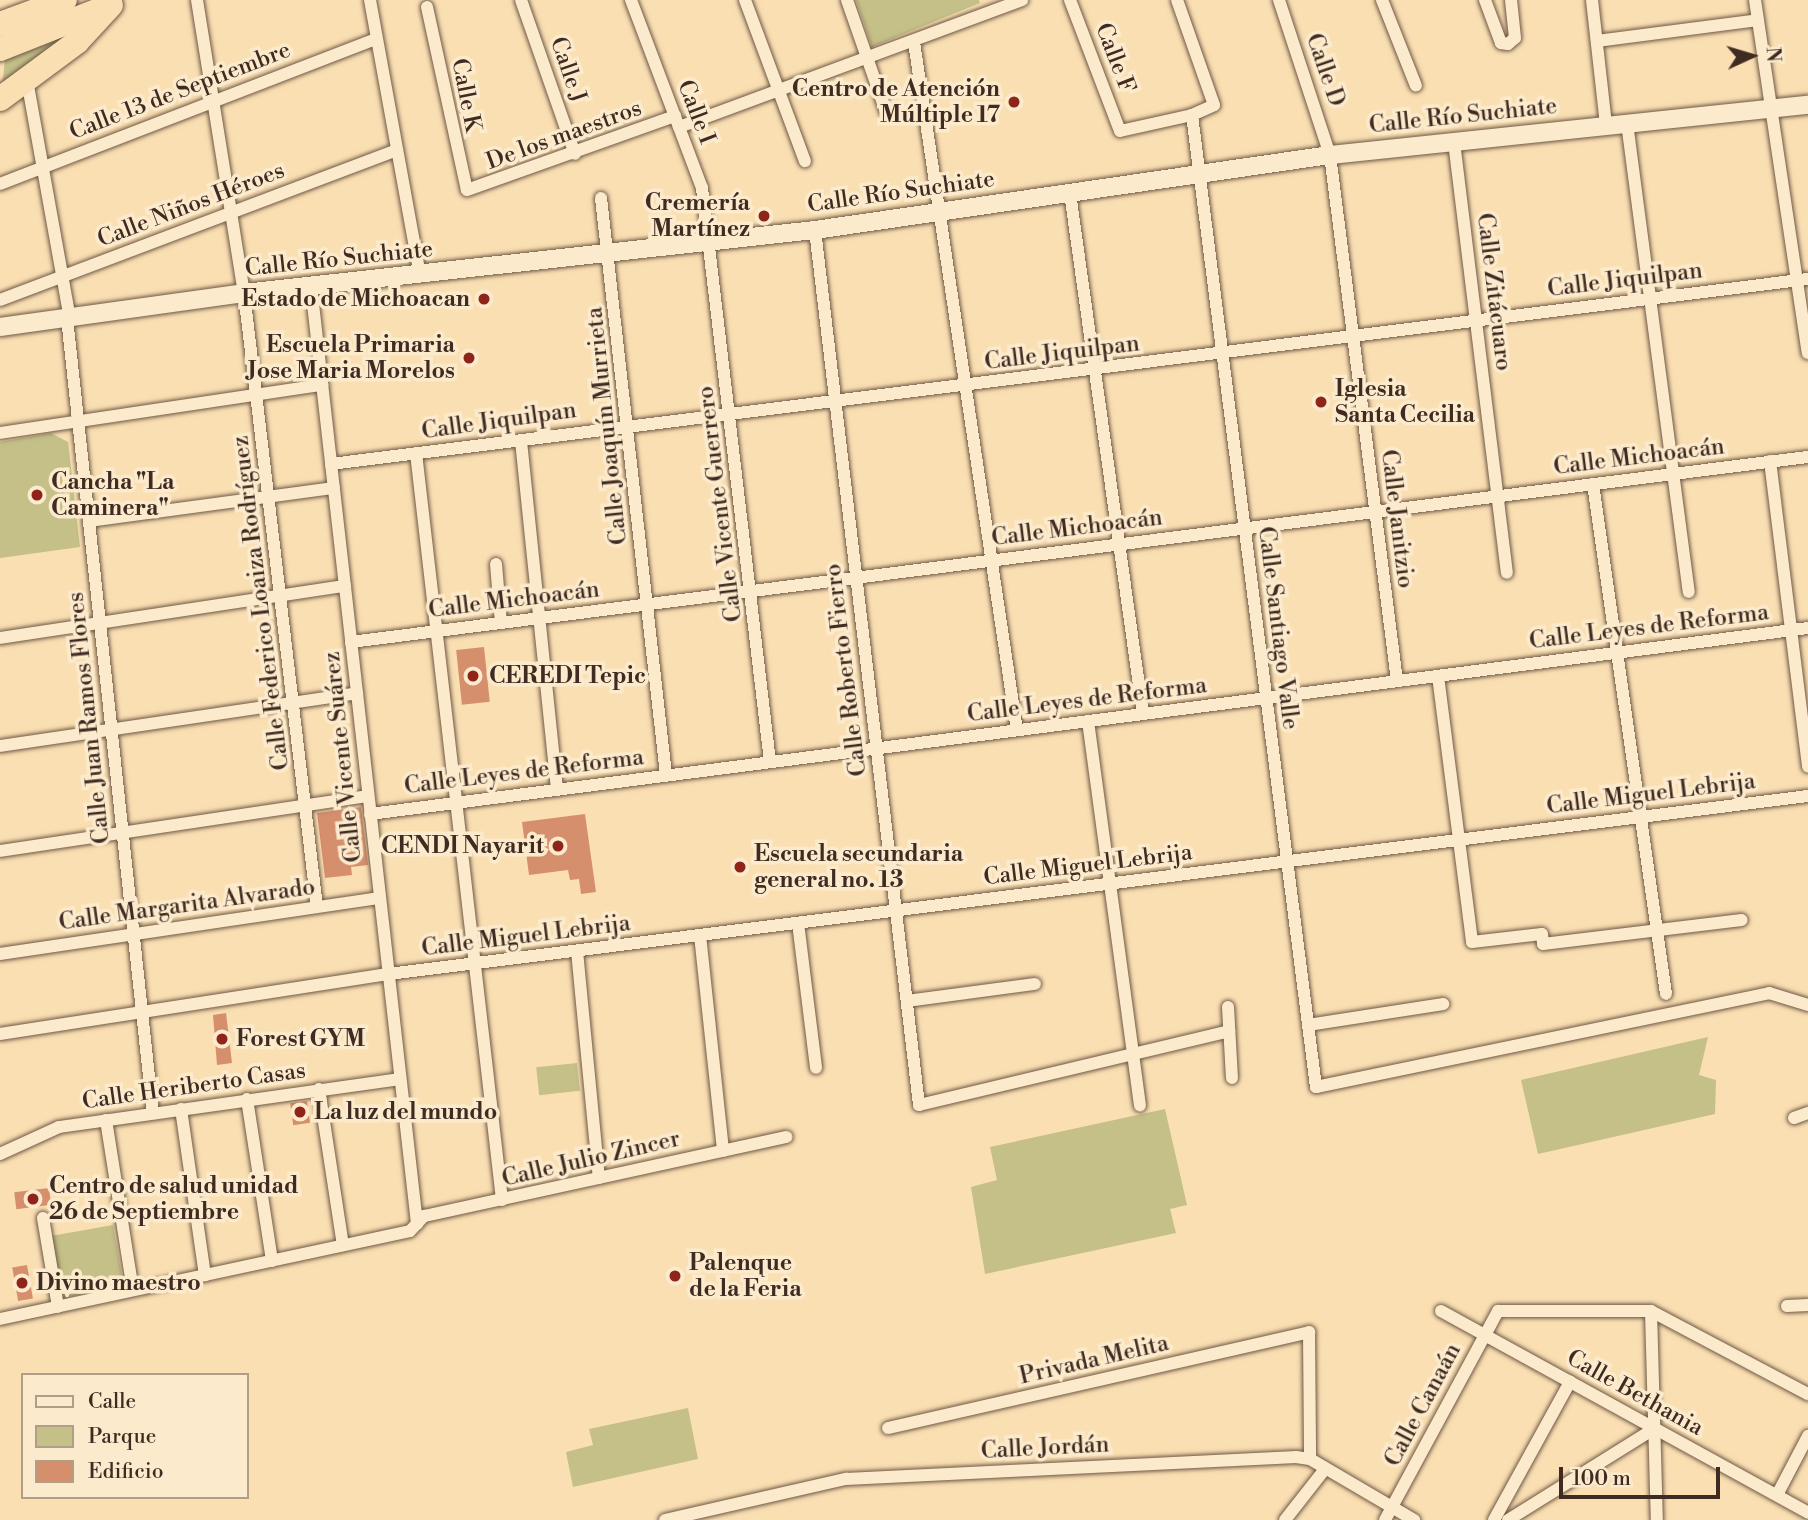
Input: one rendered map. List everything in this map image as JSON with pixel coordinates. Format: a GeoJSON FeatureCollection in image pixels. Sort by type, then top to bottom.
{"type":"FeatureCollection","features":[{"type":"Feature","properties":{"kind":"highway"},"geometry":{"type":"LineString","coordinates":[[0,24],[65,0]]}},
{"type":"Feature","properties":{"kind":"highway"},"geometry":{"type":"LineString","coordinates":[[0,49],[111,5],[77,42],[0,99]]}},
{"type":"Feature","properties":{"kind":"main road","name":"Calle Río Suchiate"},"geometry":{"type":"LineString","coordinates":[[0,327],[244,293],[420,276],[814,230],[1330,155],[1808,105]]}},
{"type":"Feature","properties":{"kind":"street","name":"Calle Federico Loaiza Rodríguez"},"geometry":{"type":"LineString","coordinates":[[197,0],[244,293],[317,907]]}},
{"type":"Feature","properties":{"kind":"street"},"geometry":{"type":"LineString","coordinates":[[370,0],[420,276]]}},
{"type":"Feature","properties":{"kind":"street","name":"Calle J"},"geometry":{"type":"LineString","coordinates":[[521,0],[575,154]]}},
{"type":"Feature","properties":{"kind":"street","name":"Calle I"},"geometry":{"type":"LineString","coordinates":[[631,0],[702,188],[710,242]]}},
{"type":"Feature","properties":{"kind":"street"},"geometry":{"type":"LineString","coordinates":[[745,0],[805,161]]}},
{"type":"Feature","properties":{"kind":"street"},"geometry":{"type":"LineString","coordinates":[[847,0],[886,112]]}},
{"type":"Feature","properties":{"kind":"street","name":"De los maestros"},"geometry":{"type":"LineString","coordinates":[[467,190],[778,89],[914,42],[1022,0]]}},
{"type":"Feature","properties":{"kind":"street","name":"Calle F"},"geometry":{"type":"LineString","coordinates":[[1070,0],[1120,131],[1192,116]]}},
{"type":"Feature","properties":{"kind":"street"},"geometry":{"type":"LineString","coordinates":[[1177,0],[1214,97],[1210,109],[1192,116]]}},
{"type":"Feature","properties":{"kind":"street","name":"Calle D"},"geometry":{"type":"LineString","coordinates":[[1279,0],[1330,155]]}},
{"type":"Feature","properties":{"kind":"street"},"geometry":{"type":"LineString","coordinates":[[1382,0],[1416,86]]}},
{"type":"Feature","properties":{"kind":"street"},"geometry":{"type":"LineString","coordinates":[[1485,0],[1501,43],[1515,38],[1511,0]]}},
{"type":"Feature","properties":{"kind":"street"},"geometry":{"type":"LineString","coordinates":[[1592,0],[1606,125]]}},
{"type":"Feature","properties":{"kind":"street"},"geometry":{"type":"LineString","coordinates":[[1755,0],[1770,109],[1803,279],[1808,353]]}},
{"type":"Feature","properties":{"kind":"street","name":"Calle K"},"geometry":{"type":"LineString","coordinates":[[427,7],[467,190]]}},
{"type":"Feature","properties":{"kind":"street"},"geometry":{"type":"LineString","coordinates":[[1597,41],[1758,20]]}},
{"type":"Feature","properties":{"kind":"street","name":"Calle 13 de Septiembre"},"geometry":{"type":"LineString","coordinates":[[0,184],[211,99],[376,39]]}},
{"type":"Feature","properties":{"kind":"street"},"geometry":{"type":"LineString","coordinates":[[914,42],[1017,730]]}},
{"type":"Feature","properties":{"kind":"street","name":"Calle Juan Ramos Flores"},"geometry":{"type":"LineString","coordinates":[[27,80],[69,318],[153,1113]]}},
{"type":"Feature","properties":{"kind":"street","name":"Calle Santiago Valle"},"geometry":{"type":"LineString","coordinates":[[1192,116],[1197,175],[1316,1087],[1769,993],[1808,1004]]}},
{"type":"Feature","properties":{"kind":"street"},"geometry":{"type":"LineString","coordinates":[[1627,123],[1689,592]]}},
{"type":"Feature","properties":{"kind":"street","name":"Calle Zitácuaro"},"geometry":{"type":"LineString","coordinates":[[1454,142],[1507,573]]}},
{"type":"Feature","properties":{"kind":"street","name":"Calle Niños Héroes"},"geometry":{"type":"LineString","coordinates":[[0,300],[396,149]]}},
{"type":"Feature","properties":{"kind":"street","name":"Calle Janitzio"},"geometry":{"type":"LineString","coordinates":[[1330,155],[1397,681]]}},
{"type":"Feature","properties":{"kind":"street"},"geometry":{"type":"LineString","coordinates":[[1070,193],[1143,714]]}},
{"type":"Feature","properties":{"kind":"street","name":"Calle Joaquín Murrieta"},"geometry":{"type":"LineString","coordinates":[[601,198],[666,775]]}},
{"type":"Feature","properties":{"kind":"street","name":"Calle Roberto Fierro"},"geometry":{"type":"LineString","coordinates":[[814,230],[919,1105],[1132,1054]]}},
{"type":"Feature","properties":{"kind":"street","name":"Calle Vicente Guerrero"},"geometry":{"type":"LineString","coordinates":[[710,242],[770,762]]}},
{"type":"Feature","properties":{"kind":"street","name":"Calle Jiquilpan"},"geometry":{"type":"LineString","coordinates":[[331,464],[627,425],[1095,371],[1803,279]]}},
{"type":"Feature","properties":{"kind":"street","name":"Calle Vicente Suárez"},"geometry":{"type":"LineString","coordinates":[[311,286],[389,974],[414,1227]]}},
{"type":"Feature","properties":{"kind":"street"},"geometry":{"type":"LineString","coordinates":[[0,433],[322,385]]}},
{"type":"Feature","properties":{"kind":"street"},"geometry":{"type":"LineString","coordinates":[[521,440],[557,789]]}},
{"type":"Feature","properties":{"kind":"street"},"geometry":{"type":"LineString","coordinates":[[416,453],[502,1200]]}},
{"type":"Feature","properties":{"kind":"street","name":"Calle Michoacán"},"geometry":{"type":"LineString","coordinates":[[351,642],[1808,457]]}},
{"type":"Feature","properties":{"kind":"street"},"geometry":{"type":"LineString","coordinates":[[1770,461],[1808,767]]}},
{"type":"Feature","properties":{"kind":"street"},"geometry":{"type":"LineString","coordinates":[[1593,484],[1666,994]]}},
{"type":"Feature","properties":{"kind":"street"},"geometry":{"type":"LineString","coordinates":[[89,521],[334,488]]}},
{"type":"Feature","properties":{"kind":"street"},"geometry":{"type":"LineString","coordinates":[[496,564],[501,623]]}},
{"type":"Feature","properties":{"kind":"street"},"geometry":{"type":"LineString","coordinates":[[0,638],[345,586]]}},
{"type":"Feature","properties":{"kind":"street","name":"Calle Leyes de Reforma"},"geometry":{"type":"LineString","coordinates":[[370,814],[1808,628]]}},
{"type":"Feature","properties":{"kind":"street"},"geometry":{"type":"LineString","coordinates":[[1438,676],[1472,942],[1542,934],[1543,944],[1742,920]]}},
{"type":"Feature","properties":{"kind":"street"},"geometry":{"type":"LineString","coordinates":[[0,746],[357,693]]}},
{"type":"Feature","properties":{"kind":"street"},"geometry":{"type":"LineString","coordinates":[[1087,721],[1140,1106]]}},
{"type":"Feature","properties":{"kind":"street"},"geometry":{"type":"LineString","coordinates":[[0,851],[368,796]]}},
{"type":"Feature","properties":{"kind":"street","name":"Calle Miguel Lebrija"},"geometry":{"type":"LineString","coordinates":[[0,1034],[389,974],[1808,796]]}},
{"type":"Feature","properties":{"kind":"street","name":"Calle Margarita Alvarado"},"geometry":{"type":"LineString","coordinates":[[0,954],[380,898]]}},
{"type":"Feature","properties":{"kind":"street"},"geometry":{"type":"LineString","coordinates":[[798,923],[816,1068]]}},
{"type":"Feature","properties":{"kind":"street"},"geometry":{"type":"LineString","coordinates":[[700,935],[723,1150]]}},
{"type":"Feature","properties":{"kind":"street"},"geometry":{"type":"LineString","coordinates":[[577,951],[598,1178]]}},
{"type":"Feature","properties":{"kind":"street"},"geometry":{"type":"LineString","coordinates":[[907,1001],[1035,984]]}},
{"type":"Feature","properties":{"kind":"street"},"geometry":{"type":"LineString","coordinates":[[1308,1025],[1443,1004]]}},
{"type":"Feature","properties":{"kind":"street"},"geometry":{"type":"LineString","coordinates":[[1228,1007],[1232,1078]]}},
{"type":"Feature","properties":{"kind":"street"},"geometry":{"type":"LineString","coordinates":[[1132,1054],[1230,1031]]}},
{"type":"Feature","properties":{"kind":"street","name":"Calle Heriberto Casas"},"geometry":{"type":"LineString","coordinates":[[0,1154],[59,1127],[400,1079]]}},
{"type":"Feature","properties":{"kind":"street"},"geometry":{"type":"LineString","coordinates":[[320,1089],[343,1245]]}},
{"type":"Feature","properties":{"kind":"street"},"geometry":{"type":"LineString","coordinates":[[247,1099],[272,1261]]}},
{"type":"Feature","properties":{"kind":"street"},"geometry":{"type":"LineString","coordinates":[[181,1109],[205,1275]]}},
{"type":"Feature","properties":{"kind":"street"},"geometry":{"type":"LineString","coordinates":[[1794,1118],[1808,1113]]}},
{"type":"Feature","properties":{"kind":"street"},"geometry":{"type":"LineString","coordinates":[[106,1120],[133,1290]]}},
{"type":"Feature","properties":{"kind":"street","name":"Calle Julio Zincer"},"geometry":{"type":"LineString","coordinates":[[0,1319],[343,1245],[414,1227],[424,1216],[786,1137]]}},
{"type":"Feature","properties":{"kind":"street"},"geometry":{"type":"LineString","coordinates":[[43,1218],[58,1307]]}},
{"type":"Feature","properties":{"kind":"street"},"geometry":{"type":"LineString","coordinates":[[1787,1306],[1808,1305]]}},
{"type":"Feature","properties":{"kind":"street","name":"Calle Bethania"},"geometry":{"type":"LineString","coordinates":[[1441,1311],[1808,1513]]}},
{"type":"Feature","properties":{"kind":"street","name":"Calle Canaán"},"geometry":{"type":"LineString","coordinates":[[1385,1520],[1498,1311],[1651,1311]]}},
{"type":"Feature","properties":{"kind":"street"},"geometry":{"type":"LineString","coordinates":[[1657,1520],[1651,1311],[1808,1394]]}},
{"type":"Feature","properties":{"kind":"street","name":"Privada Melita"},"geometry":{"type":"LineString","coordinates":[[888,1428],[1309,1332],[1310,1459]]}},
{"type":"Feature","properties":{"kind":"street"},"geometry":{"type":"LineString","coordinates":[[1494,1520],[1570,1382]]}},
{"type":"Feature","properties":{"kind":"street"},"geometry":{"type":"LineString","coordinates":[[1508,1520],[1655,1428]]}},
{"type":"Feature","properties":{"kind":"street"},"geometry":{"type":"LineString","coordinates":[[1777,1495],[1808,1436]]}},
{"type":"Feature","properties":{"kind":"street"},"geometry":{"type":"LineString","coordinates":[[1310,1459],[1414,1520]]}},
{"type":"Feature","properties":{"kind":"street","name":"Calle Jordán"},"geometry":{"type":"LineString","coordinates":[[665,1520],[846,1479],[1310,1459]]}},
{"type":"Feature","properties":{"kind":"street"},"geometry":{"type":"LineString","coordinates":[[1285,1520],[1325,1469]]}},
{"type":"Feature","properties":{"kind":"green space"},"geometry":{"type":"Polygon","coordinates":[[[856,0],[979,0],[980,3],[872,47],[856,0]]]}},
{"type":"Feature","properties":{"kind":"green space"},"geometry":{"type":"Polygon","coordinates":[[[72,32],[2,88],[5,60],[72,32]]]}},
{"type":"Feature","properties":{"kind":"green space","name":"Cancha \"La Caminera\""},"geometry":{"type":"Polygon","coordinates":[[[51,433],[68,442],[80,547],[0,558],[0,442],[51,433]]]}},
{"type":"Feature","properties":{"kind":"green space"},"geometry":{"type":"Polygon","coordinates":[[[1708,1037],[1699,1075],[1716,1080],[1715,1114],[1538,1154],[1521,1080],[1708,1037]]]}},
{"type":"Feature","properties":{"kind":"green space"},"geometry":{"type":"Polygon","coordinates":[[[577,1063],[580,1091],[539,1095],[536,1067],[577,1063]]]}},
{"type":"Feature","properties":{"kind":"green space"},"geometry":{"type":"Polygon","coordinates":[[[1165,1109],[1187,1205],[1170,1209],[1176,1233],[985,1274],[971,1187],[997,1180],[990,1147],[1165,1109]]]}},
{"type":"Feature","properties":{"kind":"green space"},"geometry":{"type":"Polygon","coordinates":[[[113,1225],[124,1287],[59,1299],[48,1236],[113,1225]]]}},
{"type":"Feature","properties":{"kind":"green space"},"geometry":{"type":"Polygon","coordinates":[[[688,1408],[698,1459],[573,1487],[566,1452],[593,1445],[589,1429],[688,1408]]]}},
{"type":"Feature","properties":{"kind":"building","name":"CEREDI Tepic"},"geometry":{"type":"Polygon","coordinates":[[[484,647],[490,702],[462,705],[456,650],[484,647]]]}},
{"type":"Feature","properties":{"kind":"building"},"geometry":{"type":"Polygon","coordinates":[[[361,807],[368,865],[351,867],[352,875],[325,878],[317,813],[361,807]]]}},
{"type":"Feature","properties":{"kind":"building","name":"CENDI Nayarit"},"geometry":{"type":"Polygon","coordinates":[[[585,814],[596,892],[581,894],[579,879],[570,880],[568,870],[529,875],[522,822],[585,814]]]}},
{"type":"Feature","properties":{"kind":"building","name":"Forest GYM"},"geometry":{"type":"Polygon","coordinates":[[[226,1013],[232,1063],[217,1065],[213,1015],[226,1013]]]}},
{"type":"Feature","properties":{"kind":"building","name":"La luz del mundo"},"geometry":{"type":"Polygon","coordinates":[[[307,1101],[310,1123],[293,1125],[290,1103],[307,1101]]]}},
{"type":"Feature","properties":{"kind":"building","name":"Centro de salud unidad 26 de Septiembre"},"geometry":{"type":"Polygon","coordinates":[[[49,1188],[51,1205],[16,1209],[14,1192],[49,1188]]]}},
{"type":"Feature","properties":{"kind":"building","name":"Divino maestro"},"geometry":{"type":"Polygon","coordinates":[[[27,1265],[33,1298],[18,1301],[12,1268],[27,1265]]]}},
{"type":"Feature","properties":{"kind":"place","name":"Centro de Atención Múltiple 17"},"geometry":{"type":"Point","coordinates":[1014,102]}},
{"type":"Feature","properties":{"kind":"place","name":"Cremería Martínez"},"geometry":{"type":"Point","coordinates":[764,216]}},
{"type":"Feature","properties":{"kind":"place","name":"Estado de Michoacan"},"geometry":{"type":"Point","coordinates":[484,299]}},
{"type":"Feature","properties":{"kind":"place","name":"Escuela Primaria Jose Maria Morelos"},"geometry":{"type":"Point","coordinates":[469,358]}},
{"type":"Feature","properties":{"kind":"place","name":"Iglesia Santa Cecilia"},"geometry":{"type":"Point","coordinates":[1321,402]}},
{"type":"Feature","properties":{"kind":"place","name":"Cancha \"La Caminera\""},"geometry":{"type":"Point","coordinates":[37,495]}},
{"type":"Feature","properties":{"kind":"place","name":"CEREDI Tepic"},"geometry":{"type":"Point","coordinates":[473,676]}},
{"type":"Feature","properties":{"kind":"place","name":"CENDI Nayarit"},"geometry":{"type":"Point","coordinates":[558,846]}},
{"type":"Feature","properties":{"kind":"place","name":"Escuela secundaria general no. 13"},"geometry":{"type":"Point","coordinates":[740,867]}},
{"type":"Feature","properties":{"kind":"place","name":"Forest GYM"},"geometry":{"type":"Point","coordinates":[222,1039]}},
{"type":"Feature","properties":{"kind":"place","name":"La luz del mundo"},"geometry":{"type":"Point","coordinates":[300,1112]}},
{"type":"Feature","properties":{"kind":"place","name":"Centro de salud unidad 26 de Septiembre"},"geometry":{"type":"Point","coordinates":[33,1199]}},
{"type":"Feature","properties":{"kind":"place","name":"Palenque de la Feria"},"geometry":{"type":"Point","coordinates":[675,1276]}},
{"type":"Feature","properties":{"kind":"place","name":"Divino maestro"},"geometry":{"type":"Point","coordinates":[22,1283]}}]}
